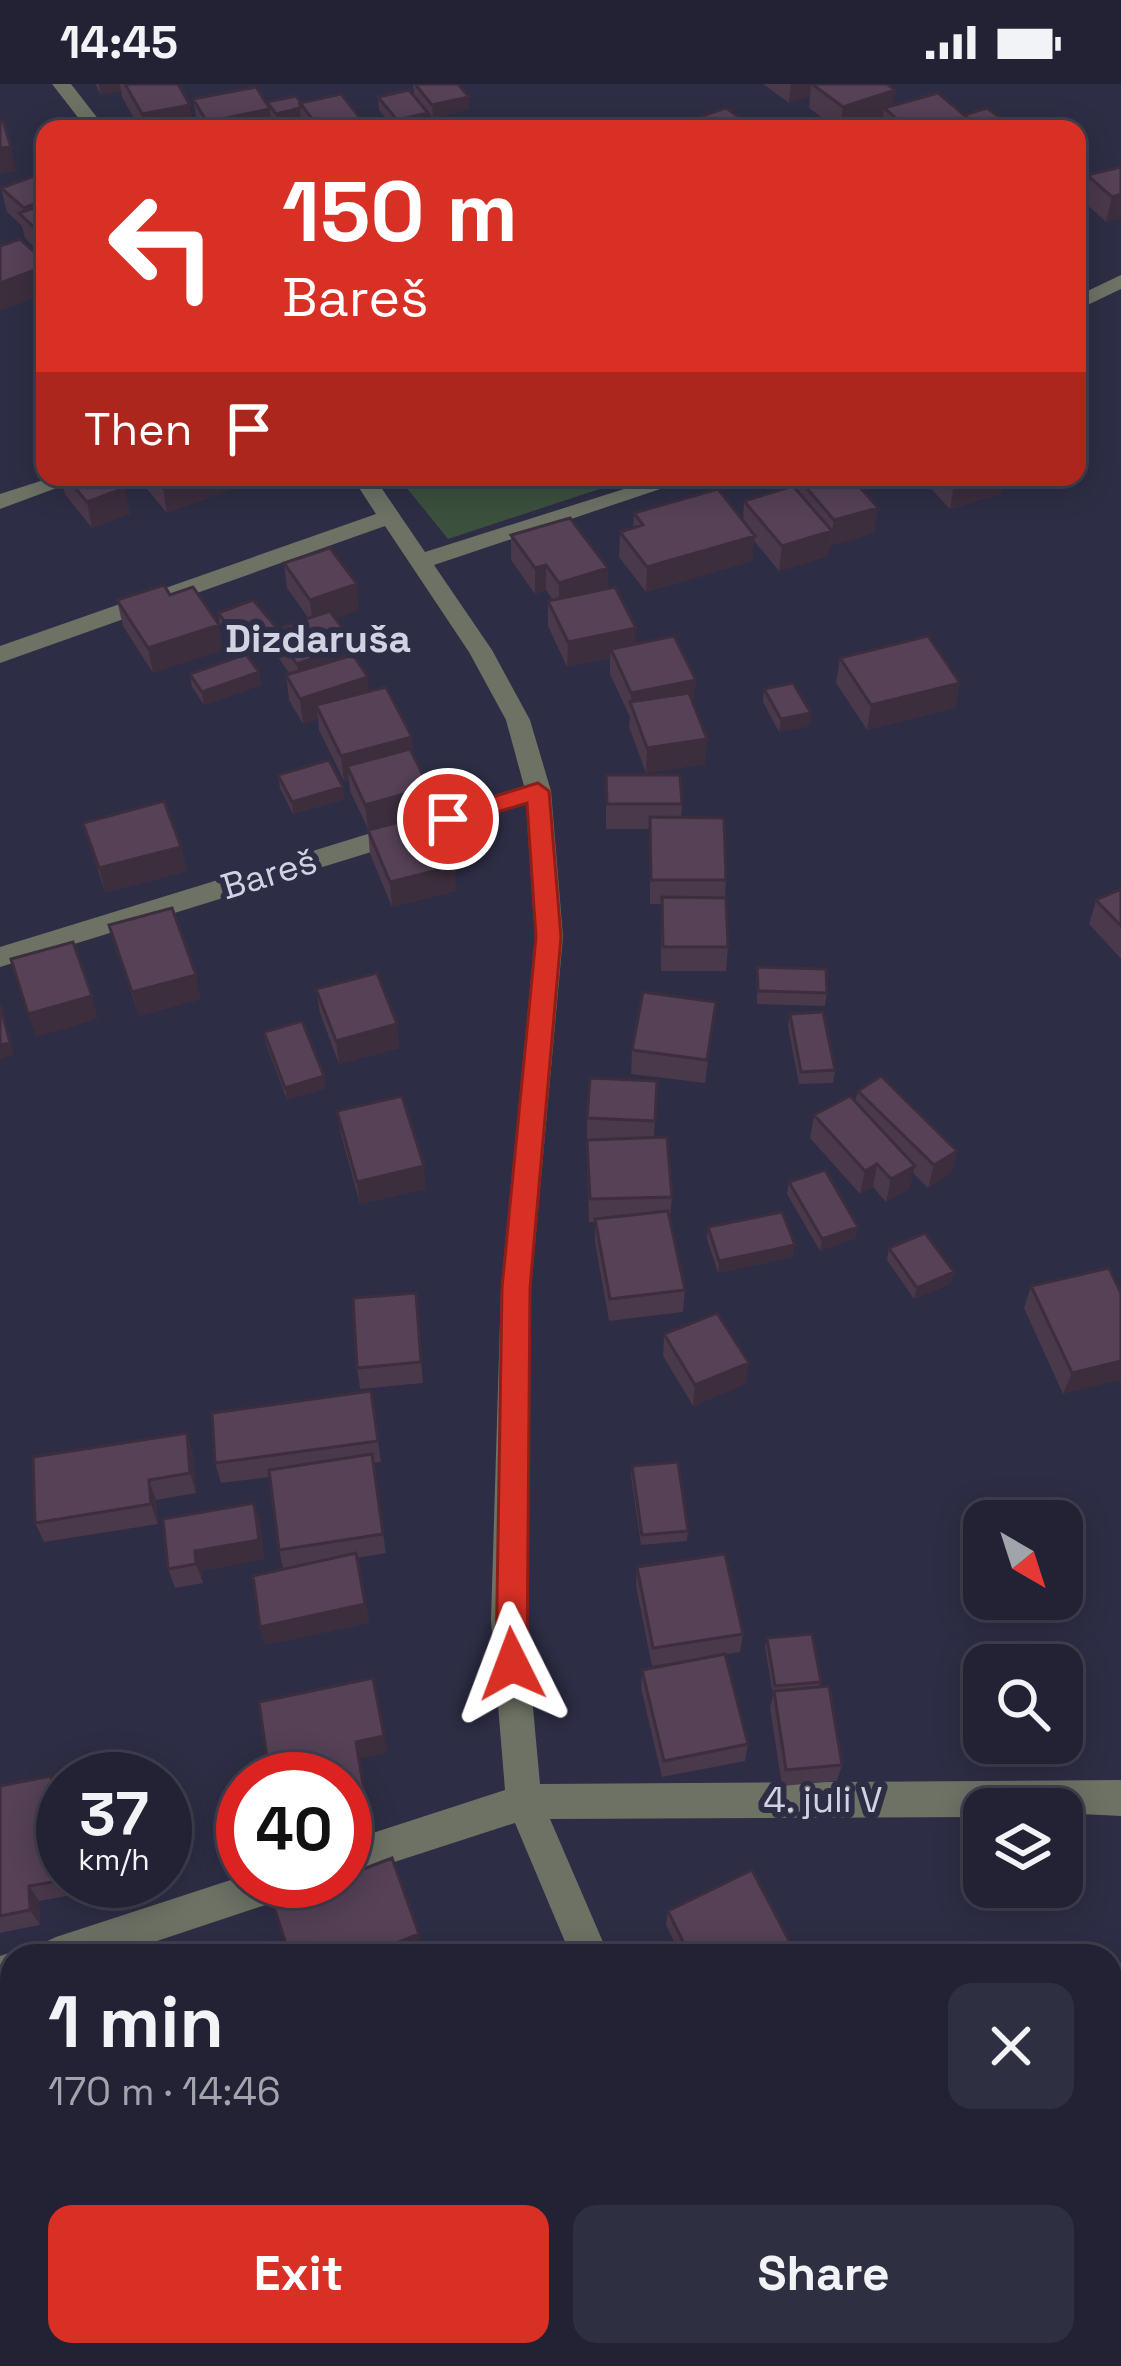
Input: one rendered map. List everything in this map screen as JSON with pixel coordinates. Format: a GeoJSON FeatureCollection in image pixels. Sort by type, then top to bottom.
{"type":"FeatureCollection","features":[{"type":"Feature","properties":{"kind":"street"},"geometry":{"type":"LineString","coordinates":[[61,84],[90,120]]}},
{"type":"Feature","properties":{"kind":"street"},"geometry":{"type":"LineString","coordinates":[[1086,299],[1121,281]]}},
{"type":"Feature","properties":{"kind":"street"},"geometry":{"type":"LineString","coordinates":[[0,502],[47,486]]}},
{"type":"Feature","properties":{"kind":"street"},"geometry":{"type":"LineString","coordinates":[[370,486],[424,560],[518,720],[538,791],[549,937],[516,1288],[508,1620],[524,1802],[585,1944]]}},
{"type":"Feature","properties":{"kind":"street"},"geometry":{"type":"LineString","coordinates":[[424,560],[658,486]]}},
{"type":"Feature","properties":{"kind":"street"},"geometry":{"type":"LineString","coordinates":[[0,655],[392,517]]}},
{"type":"Feature","properties":{"kind":"street","name":"Bareš"},"geometry":{"type":"LineString","coordinates":[[0,957],[538,791]]}},
{"type":"Feature","properties":{"kind":"street","name":"4. juli V"},"geometry":{"type":"LineString","coordinates":[[524,1802],[1121,1798]]}},
{"type":"Feature","properties":{"kind":"street"},"geometry":{"type":"LineString","coordinates":[[372,1852],[524,1802]]}},
{"type":"Feature","properties":{"kind":"street"},"geometry":{"type":"LineString","coordinates":[[92,1944],[216,1903]]}},
{"type":"Feature","properties":{"kind":"green space"},"geometry":{"type":"Polygon","coordinates":[[[405,486],[609,486],[448,539],[405,486]]]}},
{"type":"Feature","properties":{"kind":"building"},"geometry":{"type":"Polygon","coordinates":[[[125,84],[178,84],[190,105],[142,114],[125,84]]]}},
{"type":"Feature","properties":{"kind":"building"},"geometry":{"type":"Polygon","coordinates":[[[415,84],[458,84],[469,97],[432,105],[415,84]]]}},
{"type":"Feature","properties":{"kind":"building"},"geometry":{"type":"Polygon","coordinates":[[[812,84],[887,84],[895,90],[843,107],[812,84]]]}},
{"type":"Feature","properties":{"kind":"building"},"geometry":{"type":"Polygon","coordinates":[[[256,87],[270,109],[206,120],[193,99],[256,87]]]}},
{"type":"Feature","properties":{"kind":"building"},"geometry":{"type":"Polygon","coordinates":[[[409,90],[428,113],[397,120],[378,97],[409,90]]]}},
{"type":"Feature","properties":{"kind":"building"},"geometry":{"type":"Polygon","coordinates":[[[938,93],[968,118],[898,120],[884,108],[938,93]]]}},
{"type":"Feature","properties":{"kind":"building"},"geometry":{"type":"Polygon","coordinates":[[[341,94],[361,119],[313,120],[300,103],[341,94]]]}},
{"type":"Feature","properties":{"kind":"building"},"geometry":{"type":"Polygon","coordinates":[[[296,96],[300,108],[276,114],[267,102],[296,96]]]}},
{"type":"Feature","properties":{"kind":"building"},"geometry":{"type":"Polygon","coordinates":[[[726,108],[743,120],[690,120],[726,108]]]}},
{"type":"Feature","properties":{"kind":"building"},"geometry":{"type":"Polygon","coordinates":[[[987,108],[1004,120],[967,120],[964,115],[987,108]]]}},
{"type":"Feature","properties":{"kind":"building"},"geometry":{"type":"Polygon","coordinates":[[[3,121],[11,147],[0,148],[3,121]]]}},
{"type":"Feature","properties":{"kind":"building"},"geometry":{"type":"Polygon","coordinates":[[[1121,167],[1121,194],[1112,197],[1087,175],[1121,167]]]}},
{"type":"Feature","properties":{"kind":"building"},"geometry":{"type":"Polygon","coordinates":[[[36,175],[36,203],[24,208],[1,188],[36,175]]]}},
{"type":"Feature","properties":{"kind":"building"},"geometry":{"type":"Polygon","coordinates":[[[36,207],[36,229],[19,213],[36,207]]]}},
{"type":"Feature","properties":{"kind":"building"},"geometry":{"type":"Polygon","coordinates":[[[20,239],[36,254],[36,269],[0,283],[0,246],[20,239]]]}},
{"type":"Feature","properties":{"kind":"building"},"geometry":{"type":"Polygon","coordinates":[[[74,486],[125,488],[87,502],[74,486]]]}},
{"type":"Feature","properties":{"kind":"building"},"geometry":{"type":"Polygon","coordinates":[[[793,486],[832,531],[782,546],[744,501],[793,486]]]}},
{"type":"Feature","properties":{"kind":"building"},"geometry":{"type":"Polygon","coordinates":[[[805,486],[859,486],[878,508],[834,520],[805,486]]]}},
{"type":"Feature","properties":{"kind":"building"},"geometry":{"type":"Polygon","coordinates":[[[718,489],[755,536],[647,567],[620,532],[643,525],[634,513],[718,489]]]}},
{"type":"Feature","properties":{"kind":"building"},"geometry":{"type":"Polygon","coordinates":[[[570,518],[608,568],[559,583],[546,565],[535,568],[511,535],[570,518]]]}},
{"type":"Feature","properties":{"kind":"building"},"geometry":{"type":"Polygon","coordinates":[[[330,548],[357,584],[310,600],[284,563],[330,548]]]}},
{"type":"Feature","properties":{"kind":"building"},"geometry":{"type":"Polygon","coordinates":[[[164,585],[170,595],[193,587],[219,625],[148,648],[117,600],[164,585]]]}},
{"type":"Feature","properties":{"kind":"building"},"geometry":{"type":"Polygon","coordinates":[[[615,587],[636,628],[568,642],[548,601],[615,587]]]}},
{"type":"Feature","properties":{"kind":"building"},"geometry":{"type":"Polygon","coordinates":[[[253,600],[277,628],[241,642],[218,613],[253,600]]]}},
{"type":"Feature","properties":{"kind":"building"},"geometry":{"type":"Polygon","coordinates":[[[330,611],[354,644],[297,664],[273,630],[330,611]]]}},
{"type":"Feature","properties":{"kind":"building"},"geometry":{"type":"Polygon","coordinates":[[[674,636],[696,680],[631,693],[611,649],[674,636]]]}},
{"type":"Feature","properties":{"kind":"building"},"geometry":{"type":"Polygon","coordinates":[[[928,636],[960,683],[871,705],[840,658],[928,636]]]}},
{"type":"Feature","properties":{"kind":"building"},"geometry":{"type":"Polygon","coordinates":[[[246,654],[259,672],[202,692],[190,674],[246,654]]]}},
{"type":"Feature","properties":{"kind":"building"},"geometry":{"type":"Polygon","coordinates":[[[353,655],[368,677],[300,699],[286,675],[353,655]]]}},
{"type":"Feature","properties":{"kind":"building"},"geometry":{"type":"Polygon","coordinates":[[[793,683],[811,713],[781,719],[764,689],[793,683]]]}},
{"type":"Feature","properties":{"kind":"building"},"geometry":{"type":"Polygon","coordinates":[[[386,687],[412,737],[341,756],[316,705],[386,687]]]}},
{"type":"Feature","properties":{"kind":"building"},"geometry":{"type":"Polygon","coordinates":[[[689,693],[707,739],[647,748],[630,702],[689,693]]]}},
{"type":"Feature","properties":{"kind":"building"},"geometry":{"type":"Polygon","coordinates":[[[410,749],[429,787],[365,805],[347,766],[410,749]]]}},
{"type":"Feature","properties":{"kind":"building"},"geometry":{"type":"Polygon","coordinates":[[[329,760],[343,787],[292,802],[278,775],[329,760]]]}},
{"type":"Feature","properties":{"kind":"building"},"geometry":{"type":"Polygon","coordinates":[[[606,775],[680,775],[682,804],[607,804],[606,775]]]}},
{"type":"Feature","properties":{"kind":"building"},"geometry":{"type":"Polygon","coordinates":[[[164,801],[181,847],[99,868],[83,823],[164,801]]]}},
{"type":"Feature","properties":{"kind":"building"},"geometry":{"type":"Polygon","coordinates":[[[431,814],[455,866],[390,882],[368,830],[431,814]]]}},
{"type":"Feature","properties":{"kind":"building"},"geometry":{"type":"Polygon","coordinates":[[[650,817],[724,818],[726,880],[651,880],[650,817]]]}},
{"type":"Feature","properties":{"kind":"building"},"geometry":{"type":"Polygon","coordinates":[[[1121,889],[1121,926],[1096,900],[1121,889]]]}},
{"type":"Feature","properties":{"kind":"building"},"geometry":{"type":"Polygon","coordinates":[[[662,897],[726,898],[728,947],[663,947],[662,897]]]}},
{"type":"Feature","properties":{"kind":"building"},"geometry":{"type":"Polygon","coordinates":[[[172,908],[196,975],[132,992],[109,925],[172,908]]]}},
{"type":"Feature","properties":{"kind":"building"},"geometry":{"type":"Polygon","coordinates":[[[73,942],[92,996],[28,1014],[11,959],[73,942]]]}},
{"type":"Feature","properties":{"kind":"building"},"geometry":{"type":"Polygon","coordinates":[[[757,967],[826,969],[827,993],[758,991],[757,967]]]}},
{"type":"Feature","properties":{"kind":"building"},"geometry":{"type":"Polygon","coordinates":[[[377,973],[397,1024],[336,1041],[316,989],[377,973]]]}},
{"type":"Feature","properties":{"kind":"building"},"geometry":{"type":"Polygon","coordinates":[[[643,992],[716,1002],[707,1060],[632,1050],[643,992]]]}},
{"type":"Feature","properties":{"kind":"building"},"geometry":{"type":"Polygon","coordinates":[[[0,1004],[10,1043],[0,1045],[0,1004]]]}},
{"type":"Feature","properties":{"kind":"building"},"geometry":{"type":"Polygon","coordinates":[[[823,1012],[835,1070],[801,1072],[790,1014],[823,1012]]]}},
{"type":"Feature","properties":{"kind":"building"},"geometry":{"type":"Polygon","coordinates":[[[302,1021],[324,1076],[285,1088],[264,1032],[302,1021]]]}},
{"type":"Feature","properties":{"kind":"building"},"geometry":{"type":"Polygon","coordinates":[[[881,1076],[957,1151],[934,1165],[858,1091],[881,1076]]]}},
{"type":"Feature","properties":{"kind":"building"},"geometry":{"type":"Polygon","coordinates":[[[590,1078],[657,1081],[655,1121],[587,1118],[590,1078]]]}},
{"type":"Feature","properties":{"kind":"building"},"geometry":{"type":"Polygon","coordinates":[[[402,1096],[424,1166],[357,1182],[337,1111],[402,1096]]]}},
{"type":"Feature","properties":{"kind":"building"},"geometry":{"type":"Polygon","coordinates":[[[850,1096],[915,1166],[891,1179],[877,1164],[865,1171],[814,1115],[850,1096]]]}},
{"type":"Feature","properties":{"kind":"building"},"geometry":{"type":"Polygon","coordinates":[[[667,1137],[672,1197],[590,1199],[587,1140],[667,1137]]]}},
{"type":"Feature","properties":{"kind":"building"},"geometry":{"type":"Polygon","coordinates":[[[825,1170],[858,1227],[822,1239],[789,1182],[825,1170]]]}},
{"type":"Feature","properties":{"kind":"building"},"geometry":{"type":"Polygon","coordinates":[[[668,1211],[685,1290],[610,1299],[595,1219],[668,1211]]]}},
{"type":"Feature","properties":{"kind":"building"},"geometry":{"type":"Polygon","coordinates":[[[782,1212],[795,1245],[719,1261],[708,1227],[782,1212]]]}},
{"type":"Feature","properties":{"kind":"building"},"geometry":{"type":"Polygon","coordinates":[[[925,1233],[954,1272],[917,1288],[889,1248],[925,1233]]]}},
{"type":"Feature","properties":{"kind":"building"},"geometry":{"type":"Polygon","coordinates":[[[1109,1268],[1121,1293],[1121,1361],[1072,1373],[1031,1286],[1109,1268]]]}},
{"type":"Feature","properties":{"kind":"building"},"geometry":{"type":"Polygon","coordinates":[[[416,1293],[421,1362],[357,1368],[353,1298],[416,1293]]]}},
{"type":"Feature","properties":{"kind":"building"},"geometry":{"type":"Polygon","coordinates":[[[717,1313],[749,1363],[695,1385],[664,1334],[717,1313]]]}},
{"type":"Feature","properties":{"kind":"building"},"geometry":{"type":"Polygon","coordinates":[[[371,1391],[378,1441],[215,1463],[212,1413],[371,1391]]]}},
{"type":"Feature","properties":{"kind":"building"},"geometry":{"type":"Polygon","coordinates":[[[187,1433],[190,1473],[149,1480],[151,1504],[35,1523],[33,1457],[187,1433]]]}},
{"type":"Feature","properties":{"kind":"building"},"geometry":{"type":"Polygon","coordinates":[[[372,1454],[383,1534],[279,1550],[269,1470],[372,1454]]]}},
{"type":"Feature","properties":{"kind":"building"},"geometry":{"type":"Polygon","coordinates":[[[678,1462],[688,1531],[642,1535],[632,1466],[678,1462]]]}},
{"type":"Feature","properties":{"kind":"building"},"geometry":{"type":"Polygon","coordinates":[[[254,1503],[259,1540],[195,1551],[196,1564],[168,1569],[163,1519],[254,1503]]]}},
{"type":"Feature","properties":{"kind":"building"},"geometry":{"type":"Polygon","coordinates":[[[356,1553],[365,1604],[260,1627],[253,1576],[356,1553]]]}},
{"type":"Feature","properties":{"kind":"building"},"geometry":{"type":"Polygon","coordinates":[[[725,1554],[743,1634],[653,1648],[637,1567],[725,1554]]]}},
{"type":"Feature","properties":{"kind":"building"},"geometry":{"type":"Polygon","coordinates":[[[812,1634],[821,1682],[775,1686],[767,1638],[812,1634]]]}},
{"type":"Feature","properties":{"kind":"building"},"geometry":{"type":"Polygon","coordinates":[[[725,1654],[748,1744],[664,1761],[642,1670],[725,1654]]]}},
{"type":"Feature","properties":{"kind":"building"},"geometry":{"type":"Polygon","coordinates":[[[373,1678],[384,1736],[356,1742],[358,1752],[266,1752],[259,1702],[373,1678]]]}},
{"type":"Feature","properties":{"kind":"building"},"geometry":{"type":"Polygon","coordinates":[[[829,1686],[842,1765],[786,1770],[774,1691],[829,1686]]]}},
{"type":"Feature","properties":{"kind":"building"},"geometry":{"type":"Polygon","coordinates":[[[36,1779],[36,1885],[29,1886],[30,1910],[0,1916],[0,1786],[36,1779]]]}},
{"type":"Feature","properties":{"kind":"building"},"geometry":{"type":"Polygon","coordinates":[[[392,1858],[419,1934],[394,1944],[286,1944],[274,1908],[372,1908],[372,1866],[392,1858]]]}},
{"type":"Feature","properties":{"kind":"building"},"geometry":{"type":"Polygon","coordinates":[[[752,1870],[791,1944],[684,1944],[668,1911],[752,1870]]]}},
{"type":"Feature","properties":{"kind":"district","name":"Dizdaruša"},"geometry":{"type":"Point","coordinates":[318,638]}},
{"type":"Feature","properties":{"kind":"route"},"geometry":{"type":"LineString","coordinates":[[448,819],[538,791],[549,937],[516,1288],[508,1620],[512,1664]]}}]}
